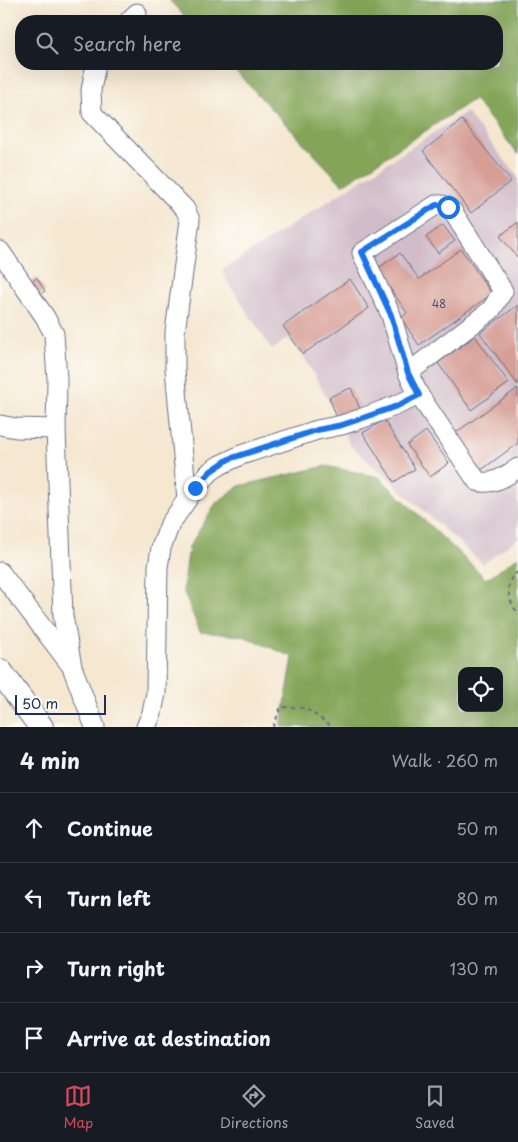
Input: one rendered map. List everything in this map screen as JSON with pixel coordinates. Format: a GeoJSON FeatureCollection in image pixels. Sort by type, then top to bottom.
{"type":"FeatureCollection","features":[{"type":"Feature","properties":{"kind":"main road"},"geometry":{"type":"LineString","coordinates":[[0,671],[41,727]]}},
{"type":"Feature","properties":{"kind":"street"},"geometry":{"type":"LineString","coordinates":[[95,70],[91,90],[92,113],[186,209],[190,220],[178,301],[175,341],[176,378],[187,499]]}},
{"type":"Feature","properties":{"kind":"street"},"geometry":{"type":"LineString","coordinates":[[408,373],[491,310],[511,291],[453,212],[443,205],[436,205],[362,252],[391,315],[408,373],[419,395],[477,481],[483,483],[491,482],[502,478],[518,468]]}},
{"type":"Feature","properties":{"kind":"street"},"geometry":{"type":"LineString","coordinates":[[0,251],[45,317],[54,334],[57,379],[56,429],[63,616],[72,667],[96,727]]}},
{"type":"Feature","properties":{"kind":"street"},"geometry":{"type":"LineString","coordinates":[[146,727],[152,713],[156,693],[158,567],[161,548],[170,524],[187,499],[211,471],[229,459],[317,430],[360,419],[397,406],[419,395]]}},
{"type":"Feature","properties":{"kind":"street"},"geometry":{"type":"LineString","coordinates":[[0,425],[16,428],[56,429]]}},
{"type":"Feature","properties":{"kind":"street"},"geometry":{"type":"LineString","coordinates":[[0,572],[72,667]]}},
{"type":"Feature","properties":{"kind":"path"},"geometry":{"type":"LineString","coordinates":[[518,572],[512,575],[508,585],[512,606],[518,613]]}},
{"type":"Feature","properties":{"kind":"path"},"geometry":{"type":"LineString","coordinates":[[273,727],[281,707],[306,708],[333,727]]}},
{"type":"Feature","properties":{"kind":"shaded area"},"geometry":{"type":"Polygon","coordinates":[[[466,112],[518,177],[518,538],[483,564],[349,444],[342,425],[304,357],[288,338],[272,350],[221,271],[466,112]]]}},
{"type":"Feature","properties":{"kind":"green space"},"geometry":{"type":"Polygon","coordinates":[[[169,0],[518,0],[518,154],[474,99],[343,185],[235,70],[503,70],[503,15],[183,15],[169,0]]]}},
{"type":"Feature","properties":{"kind":"green space"},"geometry":{"type":"Polygon","coordinates":[[[326,466],[379,477],[486,579],[518,557],[518,727],[281,727],[293,657],[243,636],[200,632],[183,590],[189,547],[216,503],[239,486],[326,466]]]}},
{"type":"Feature","properties":{"kind":"building"},"geometry":{"type":"Polygon","coordinates":[[[462,120],[511,181],[471,213],[423,151],[462,120]]]}},
{"type":"Feature","properties":{"kind":"building"},"geometry":{"type":"Polygon","coordinates":[[[518,222],[518,258],[500,236],[518,222]]]}},
{"type":"Feature","properties":{"kind":"building"},"geometry":{"type":"Polygon","coordinates":[[[443,225],[455,241],[438,253],[426,237],[443,225]]]}},
{"type":"Feature","properties":{"kind":"building"},"geometry":{"type":"Polygon","coordinates":[[[461,249],[492,294],[419,345],[401,318],[407,313],[377,269],[400,253],[419,279],[461,249]]]}},
{"type":"Feature","properties":{"kind":"building"},"geometry":{"type":"Polygon","coordinates":[[[37,278],[45,291],[36,298],[27,284],[37,278]]]}},
{"type":"Feature","properties":{"kind":"building"},"geometry":{"type":"Polygon","coordinates":[[[350,279],[369,308],[303,354],[283,326],[350,279]]]}},
{"type":"Feature","properties":{"kind":"building"},"geometry":{"type":"Polygon","coordinates":[[[518,305],[518,385],[480,333],[518,305]]]}},
{"type":"Feature","properties":{"kind":"building"},"geometry":{"type":"Polygon","coordinates":[[[475,336],[509,383],[471,410],[438,363],[475,336]]]}},
{"type":"Feature","properties":{"kind":"building"},"geometry":{"type":"Polygon","coordinates":[[[351,388],[360,409],[337,418],[329,397],[351,388]]]}},
{"type":"Feature","properties":{"kind":"building"},"geometry":{"type":"Polygon","coordinates":[[[518,388],[518,443],[480,471],[454,434],[518,388]]]}},
{"type":"Feature","properties":{"kind":"building"},"geometry":{"type":"Polygon","coordinates":[[[384,420],[415,469],[394,482],[363,433],[384,420]]]}},
{"type":"Feature","properties":{"kind":"building"},"geometry":{"type":"Polygon","coordinates":[[[426,431],[449,463],[430,477],[407,445],[426,431]]]}},
{"type":"Feature","properties":{"kind":"route"},"geometry":{"type":"LineString","coordinates":[[195,488],[211,471],[229,459],[241,454],[317,430],[342,425],[397,406],[419,395],[408,373],[391,315],[362,252],[436,205],[448,207]]}}]}
